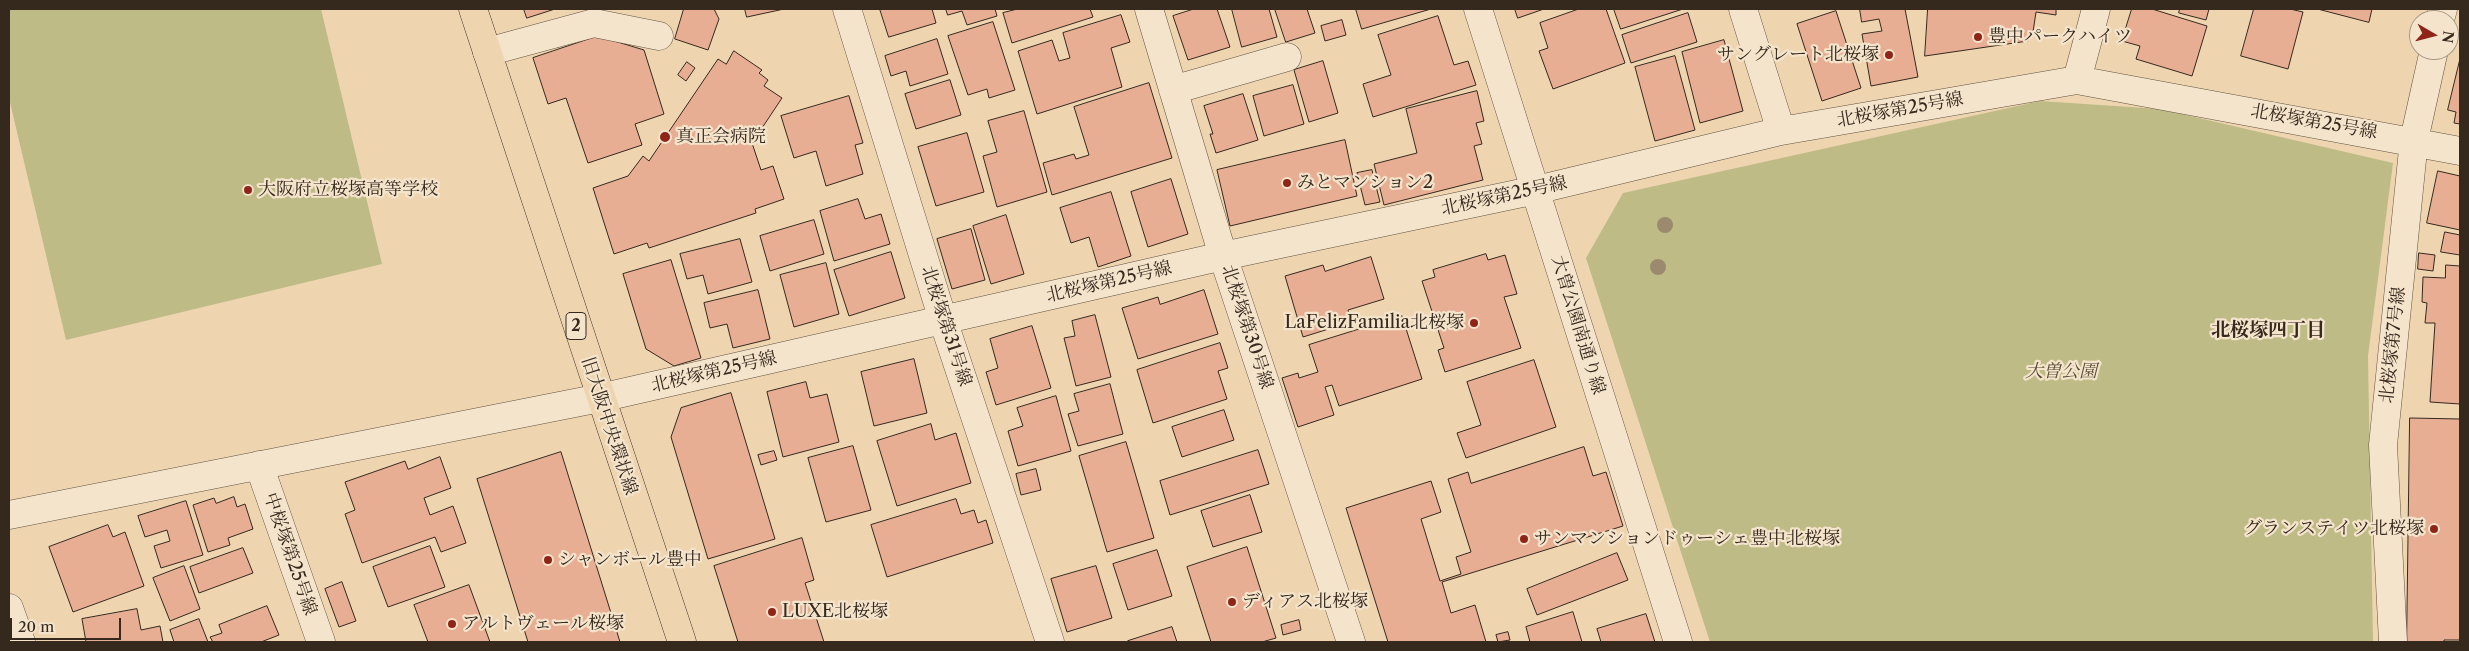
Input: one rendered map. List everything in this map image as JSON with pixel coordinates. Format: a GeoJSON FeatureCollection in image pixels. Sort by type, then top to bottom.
{"type":"FeatureCollection","features":[{"type":"Feature","properties":{"kind":"main road","name":"旧大阪中央環状線"},"geometry":{"type":"LineString","coordinates":[[473,9],[682,642]]}},
{"type":"Feature","properties":{"kind":"street","name":"北桜塚第31号線"},"geometry":{"type":"LineString","coordinates":[[847,9],[943,320],[1050,642]]}},
{"type":"Feature","properties":{"kind":"street","name":"北桜塚第30号線"},"geometry":{"type":"LineString","coordinates":[[1149,9],[1223,256],[1351,642]]}},
{"type":"Feature","properties":{"kind":"street","name":"大曽公園南通り線"},"geometry":{"type":"LineString","coordinates":[[1478,9],[1678,642]]}},
{"type":"Feature","properties":{"kind":"street"},"geometry":{"type":"LineString","coordinates":[[1743,9],[1781,131]]}},
{"type":"Feature","properties":{"kind":"street"},"geometry":{"type":"LineString","coordinates":[[2077,80],[2096,9]]}},
{"type":"Feature","properties":{"kind":"street"},"geometry":{"type":"LineString","coordinates":[[487,52],[594,23],[659,36]]}},
{"type":"Feature","properties":{"kind":"street"},"geometry":{"type":"LineString","coordinates":[[1173,90],[1287,57]]}},
{"type":"Feature","properties":{"kind":"street","name":"北桜塚第7号線"},"geometry":{"type":"LineString","coordinates":[[2393,642],[2383,445],[2414,140],[2432,60]]}},
{"type":"Feature","properties":{"kind":"street","name":"北桜塚第25号線"},"geometry":{"type":"LineString","coordinates":[[9,515],[600,398],[1223,256],[1536,190],[1781,131],[2077,80],[2414,140],[2460,151]]}},
{"type":"Feature","properties":{"kind":"street","name":"中桜塚第25号線"},"geometry":{"type":"LineString","coordinates":[[259,465],[321,642]]}},
{"type":"Feature","properties":{"kind":"street"},"geometry":{"type":"LineString","coordinates":[[9,608],[21,642]]}},
{"type":"Feature","properties":{"kind":"green space"},"geometry":{"type":"Polygon","coordinates":[[[9,9],[321,9],[382,264],[66,340],[9,98],[9,9]]]}},
{"type":"Feature","properties":{"kind":"green space","name":"大曽公園"},"geometry":{"type":"Polygon","coordinates":[[[2040,101],[2160,109],[2393,163],[2368,356],[2373,642],[1710,642],[1586,258],[1623,193],[2040,101]]]}},
{"type":"Feature","properties":{"kind":"building"},"geometry":{"type":"Polygon","coordinates":[[[524,9],[555,9],[527,18],[524,9]]]}},
{"type":"Feature","properties":{"kind":"building"},"geometry":{"type":"Polygon","coordinates":[[[684,9],[714,9],[719,19],[708,50],[675,39],[684,9]]]}},
{"type":"Feature","properties":{"kind":"building"},"geometry":{"type":"Polygon","coordinates":[[[745,9],[784,9],[747,17],[745,9]]]}},
{"type":"Feature","properties":{"kind":"building"},"geometry":{"type":"Polygon","coordinates":[[[880,9],[932,9],[936,23],[889,37],[880,9]]]}},
{"type":"Feature","properties":{"kind":"building"},"geometry":{"type":"Polygon","coordinates":[[[946,9],[995,9],[997,16],[967,25],[962,11],[948,15],[946,9]]]}},
{"type":"Feature","properties":{"kind":"building"},"geometry":{"type":"Polygon","coordinates":[[[1018,9],[1090,9],[1093,17],[1012,43],[1003,13],[1018,9]]]}},
{"type":"Feature","properties":{"kind":"building"},"geometry":{"type":"Polygon","coordinates":[[[1194,9],[1217,9],[1230,47],[1188,60],[1173,16],[1194,9]]]}},
{"type":"Feature","properties":{"kind":"building"},"geometry":{"type":"Polygon","coordinates":[[[1232,9],[1269,9],[1277,37],[1242,47],[1232,9]]]}},
{"type":"Feature","properties":{"kind":"building"},"geometry":{"type":"Polygon","coordinates":[[[1275,9],[1307,9],[1315,33],[1286,42],[1275,9]]]}},
{"type":"Feature","properties":{"kind":"building"},"geometry":{"type":"Polygon","coordinates":[[[1356,9],[1431,9],[1362,29],[1356,9]]]}},
{"type":"Feature","properties":{"kind":"building"},"geometry":{"type":"Polygon","coordinates":[[[1515,9],[1544,9],[1518,18],[1515,9]]]}},
{"type":"Feature","properties":{"kind":"building"},"geometry":{"type":"Polygon","coordinates":[[[1579,9],[1606,9],[1625,63],[1553,89],[1539,51],[1548,48],[1540,23],[1579,9]]]}},
{"type":"Feature","properties":{"kind":"building"},"geometry":{"type":"Polygon","coordinates":[[[1614,9],[1683,9],[1621,29],[1614,9]]]}},
{"type":"Feature","properties":{"kind":"building","name":"サングレート北桜塚"},"geometry":{"type":"Polygon","coordinates":[[[1860,9],[1905,9],[1918,77],[1871,86],[1862,34],[1882,31],[1879,19],[1862,22],[1860,9]]]}},
{"type":"Feature","properties":{"kind":"building","name":"豊中パークハイツ"},"geometry":{"type":"Polygon","coordinates":[[[1928,9],[2056,9],[2056,15],[2036,12],[2033,32],[2028,41],[1925,56],[1928,9]]]}},
{"type":"Feature","properties":{"kind":"building"},"geometry":{"type":"Polygon","coordinates":[[[2132,9],[2152,9],[2207,26],[2192,76],[2136,59],[2140,46],[2122,41],[2132,9]]]}},
{"type":"Feature","properties":{"kind":"building"},"geometry":{"type":"Polygon","coordinates":[[[2180,9],[2209,9],[2206,20],[2179,13],[2180,9]]]}},
{"type":"Feature","properties":{"kind":"building"},"geometry":{"type":"Polygon","coordinates":[[[2254,9],[2290,9],[2303,12],[2288,69],[2241,56],[2254,9]]]}},
{"type":"Feature","properties":{"kind":"building"},"geometry":{"type":"Polygon","coordinates":[[[2318,9],[2372,9],[2369,22],[2318,9]]]}},
{"type":"Feature","properties":{"kind":"building"},"geometry":{"type":"Polygon","coordinates":[[[1836,11],[1861,88],[1822,101],[1797,24],[1836,11]]]}},
{"type":"Feature","properties":{"kind":"building"},"geometry":{"type":"Polygon","coordinates":[[[1688,13],[1697,42],[1631,63],[1622,35],[1688,13]]]}},
{"type":"Feature","properties":{"kind":"building"},"geometry":{"type":"Polygon","coordinates":[[[1121,15],[1130,42],[1111,48],[1122,87],[1037,114],[1018,51],[1052,40],[1059,61],[1070,58],[1063,33],[1121,15]]]}},
{"type":"Feature","properties":{"kind":"building"},"geometry":{"type":"Polygon","coordinates":[[[1438,16],[1454,65],[1468,61],[1476,85],[1373,117],[1363,84],[1391,75],[1378,35],[1438,16]]]}},
{"type":"Feature","properties":{"kind":"building"},"geometry":{"type":"Polygon","coordinates":[[[1342,20],[1346,35],[1325,41],[1321,26],[1342,20]]]}},
{"type":"Feature","properties":{"kind":"building"},"geometry":{"type":"Polygon","coordinates":[[[993,22],[1015,90],[989,98],[987,89],[968,95],[948,36],[993,22]]]}},
{"type":"Feature","properties":{"kind":"building"},"geometry":{"type":"Polygon","coordinates":[[[598,36],[644,50],[664,114],[635,124],[642,145],[588,163],[566,98],[548,104],[533,58],[598,36]]]}},
{"type":"Feature","properties":{"kind":"building"},"geometry":{"type":"Polygon","coordinates":[[[937,39],[948,74],[910,86],[906,71],[891,76],[885,56],[937,39]]]}},
{"type":"Feature","properties":{"kind":"building"},"geometry":{"type":"Polygon","coordinates":[[[1724,40],[1743,111],[1700,123],[1682,52],[1724,40]]]}},
{"type":"Feature","properties":{"kind":"building"},"geometry":{"type":"Polygon","coordinates":[[[734,51],[762,70],[759,73],[768,80],[764,86],[782,98],[752,143],[761,170],[773,166],[784,199],[755,209],[756,213],[649,248],[647,243],[614,254],[593,188],[628,176],[643,156],[649,161],[718,59],[726,64],[734,51]]]}},
{"type":"Feature","properties":{"kind":"building"},"geometry":{"type":"Polygon","coordinates":[[[1675,56],[1695,130],[1655,141],[1635,67],[1675,56]]]}},
{"type":"Feature","properties":{"kind":"building"},"geometry":{"type":"Polygon","coordinates":[[[2460,59],[2460,124],[2454,123],[2456,112],[2448,110],[2460,59]]]}},
{"type":"Feature","properties":{"kind":"building"},"geometry":{"type":"Polygon","coordinates":[[[1323,61],[1338,113],[1309,122],[1294,70],[1323,61]]]}},
{"type":"Feature","properties":{"kind":"building"},"geometry":{"type":"Polygon","coordinates":[[[687,62],[695,68],[686,81],[678,75],[687,62]]]}},
{"type":"Feature","properties":{"kind":"building"},"geometry":{"type":"Polygon","coordinates":[[[950,80],[961,115],[916,129],[905,94],[950,80]]]}},
{"type":"Feature","properties":{"kind":"building"},"geometry":{"type":"Polygon","coordinates":[[[1149,83],[1172,158],[1052,195],[1043,163],[1074,154],[1076,159],[1089,155],[1074,107],[1149,83]]]}},
{"type":"Feature","properties":{"kind":"building"},"geometry":{"type":"Polygon","coordinates":[[[1293,85],[1304,124],[1264,136],[1253,96],[1293,85]]]}},
{"type":"Feature","properties":{"kind":"building"},"geometry":{"type":"Polygon","coordinates":[[[1477,91],[1484,121],[1476,123],[1482,144],[1474,146],[1483,180],[1384,205],[1374,164],[1417,153],[1406,109],[1477,91]]]}},
{"type":"Feature","properties":{"kind":"building"},"geometry":{"type":"Polygon","coordinates":[[[1243,94],[1258,140],[1216,153],[1210,134],[1213,134],[1204,106],[1243,94]]]}},
{"type":"Feature","properties":{"kind":"building"},"geometry":{"type":"Polygon","coordinates":[[[849,96],[863,143],[855,145],[863,174],[826,186],[816,151],[794,158],[781,116],[849,96]]]}},
{"type":"Feature","properties":{"kind":"building"},"geometry":{"type":"Polygon","coordinates":[[[1024,111],[1047,192],[997,207],[983,156],[997,152],[988,121],[1024,111]]]}},
{"type":"Feature","properties":{"kind":"building"},"geometry":{"type":"Polygon","coordinates":[[[967,133],[984,192],[936,206],[918,147],[967,133]]]}},
{"type":"Feature","properties":{"kind":"building","name":"みとマンション2"},"geometry":{"type":"Polygon","coordinates":[[[1345,140],[1357,196],[1230,226],[1217,170],[1345,140]]]}},
{"type":"Feature","properties":{"kind":"building"},"geometry":{"type":"Polygon","coordinates":[[[1372,170],[1380,202],[1365,205],[1357,173],[1372,170]]]}},
{"type":"Feature","properties":{"kind":"building"},"geometry":{"type":"Polygon","coordinates":[[[2438,171],[2460,176],[2460,230],[2427,223],[2438,171]]]}},
{"type":"Feature","properties":{"kind":"building"},"geometry":{"type":"Polygon","coordinates":[[[1171,179],[1188,234],[1148,247],[1131,192],[1171,179]]]}},
{"type":"Feature","properties":{"kind":"building"},"geometry":{"type":"Polygon","coordinates":[[[1111,192],[1131,256],[1098,267],[1089,237],[1071,243],[1060,208],[1111,192]]]}},
{"type":"Feature","properties":{"kind":"building"},"geometry":{"type":"Polygon","coordinates":[[[858,199],[865,219],[881,214],[890,244],[834,261],[820,211],[858,199]]]}},
{"type":"Feature","properties":{"kind":"building"},"geometry":{"type":"Polygon","coordinates":[[[1006,215],[1024,274],[991,284],[973,226],[1006,215]]]}},
{"type":"Feature","properties":{"kind":"building"},"geometry":{"type":"Polygon","coordinates":[[[814,220],[824,254],[770,271],[760,236],[814,220]]]}},
{"type":"Feature","properties":{"kind":"building"},"geometry":{"type":"Polygon","coordinates":[[[971,229],[985,280],[952,289],[937,239],[971,229]]]}},
{"type":"Feature","properties":{"kind":"building"},"geometry":{"type":"Polygon","coordinates":[[[2445,232],[2460,235],[2460,255],[2441,252],[2445,232]]]}},
{"type":"Feature","properties":{"kind":"building"},"geometry":{"type":"Polygon","coordinates":[[[740,239],[752,282],[708,294],[703,275],[687,279],[680,254],[740,239]]]}},
{"type":"Feature","properties":{"kind":"building"},"geometry":{"type":"Polygon","coordinates":[[[891,252],[905,298],[849,316],[834,270],[891,252]]]}},
{"type":"Feature","properties":{"kind":"building"},"geometry":{"type":"Polygon","coordinates":[[[2419,253],[2435,255],[2433,271],[2418,269],[2419,253]]]}},
{"type":"Feature","properties":{"kind":"building","name":"LaFelizFamilia北桜塚"},"geometry":{"type":"Polygon","coordinates":[[[1486,254],[1488,260],[1505,255],[1517,294],[1504,297],[1521,348],[1445,372],[1438,350],[1444,348],[1422,281],[1435,277],[1433,270],[1486,254]]]}},
{"type":"Feature","properties":{"kind":"building"},"geometry":{"type":"Polygon","coordinates":[[[1371,257],[1384,299],[1348,310],[1351,322],[1303,337],[1285,276],[1323,265],[1325,271],[1371,257]]]}},
{"type":"Feature","properties":{"kind":"building"},"geometry":{"type":"Polygon","coordinates":[[[671,260],[701,358],[674,366],[646,349],[623,274],[671,260]]]}},
{"type":"Feature","properties":{"kind":"building"},"geometry":{"type":"Polygon","coordinates":[[[826,263],[839,314],[794,327],[780,275],[826,263]]]}},
{"type":"Feature","properties":{"kind":"building"},"geometry":{"type":"Polygon","coordinates":[[[2446,265],[2460,266],[2460,404],[2430,402],[2435,323],[2425,323],[2427,303],[2422,302],[2423,277],[2445,278],[2446,265]]]}},
{"type":"Feature","properties":{"kind":"building"},"geometry":{"type":"Polygon","coordinates":[[[758,290],[770,339],[733,348],[727,324],[710,328],[704,303],[758,290]]]}},
{"type":"Feature","properties":{"kind":"building"},"geometry":{"type":"Polygon","coordinates":[[[1204,290],[1218,334],[1138,359],[1122,308],[1158,297],[1160,304],[1204,290]]]}},
{"type":"Feature","properties":{"kind":"building"},"geometry":{"type":"Polygon","coordinates":[[[1095,315],[1111,377],[1076,386],[1064,338],[1075,336],[1072,321],[1095,315]]]}},
{"type":"Feature","properties":{"kind":"building"},"geometry":{"type":"Polygon","coordinates":[[[1402,316],[1422,379],[1339,406],[1332,385],[1325,387],[1334,415],[1298,427],[1282,378],[1298,373],[1299,378],[1318,372],[1309,345],[1402,316]]]}},
{"type":"Feature","properties":{"kind":"building"},"geometry":{"type":"Polygon","coordinates":[[[1032,326],[1051,388],[996,405],[986,372],[998,368],[990,339],[1032,326]]]}},
{"type":"Feature","properties":{"kind":"building"},"geometry":{"type":"Polygon","coordinates":[[[1220,343],[1228,368],[1218,371],[1227,399],[1153,423],[1137,370],[1220,343]]]}},
{"type":"Feature","properties":{"kind":"building"},"geometry":{"type":"Polygon","coordinates":[[[914,359],[927,413],[874,426],[861,372],[914,359]]]}},
{"type":"Feature","properties":{"kind":"building"},"geometry":{"type":"Polygon","coordinates":[[[1534,360],[1556,427],[1466,458],[1457,433],[1481,425],[1467,382],[1534,360]]]}},
{"type":"Feature","properties":{"kind":"building"},"geometry":{"type":"Polygon","coordinates":[[[806,382],[810,398],[827,394],[839,442],[783,457],[767,392],[806,382]]]}},
{"type":"Feature","properties":{"kind":"building"},"geometry":{"type":"Polygon","coordinates":[[[1110,384],[1123,434],[1078,446],[1068,414],[1079,411],[1074,394],[1110,384]]]}},
{"type":"Feature","properties":{"kind":"building"},"geometry":{"type":"Polygon","coordinates":[[[731,393],[775,539],[708,559],[671,437],[681,408],[731,393]]]}},
{"type":"Feature","properties":{"kind":"building"},"geometry":{"type":"Polygon","coordinates":[[[1056,396],[1071,451],[1018,466],[1008,431],[1023,426],[1017,408],[1056,396]]]}},
{"type":"Feature","properties":{"kind":"building"},"geometry":{"type":"Polygon","coordinates":[[[1224,410],[1234,440],[1182,457],[1172,427],[1224,410]]]}},
{"type":"Feature","properties":{"kind":"building","name":"グランステイツ北桜塚"},"geometry":{"type":"Polygon","coordinates":[[[2410,418],[2460,419],[2460,640],[2407,642],[2410,418]]]}},
{"type":"Feature","properties":{"kind":"building"},"geometry":{"type":"Polygon","coordinates":[[[931,424],[935,440],[956,433],[971,483],[897,506],[877,441],[931,424]]]}},
{"type":"Feature","properties":{"kind":"building"},"geometry":{"type":"Polygon","coordinates":[[[1126,442],[1154,538],[1107,552],[1079,456],[1126,442]]]}},
{"type":"Feature","properties":{"kind":"building"},"geometry":{"type":"Polygon","coordinates":[[[853,446],[871,510],[826,522],[808,458],[853,446]]]}},
{"type":"Feature","properties":{"kind":"building","name":"サンマンションドゥーシェ豊中北桜塚"},"geometry":{"type":"Polygon","coordinates":[[[1584,447],[1593,476],[1606,472],[1623,526],[1442,582],[1451,613],[1475,605],[1486,642],[1388,642],[1346,508],[1431,481],[1441,512],[1421,519],[1440,581],[1461,574],[1456,557],[1471,552],[1448,479],[1468,472],[1471,483],[1584,447]]]}},
{"type":"Feature","properties":{"kind":"building"},"geometry":{"type":"Polygon","coordinates":[[[1258,450],[1269,484],[1170,515],[1160,481],[1258,450]]]}},
{"type":"Feature","properties":{"kind":"building"},"geometry":{"type":"Polygon","coordinates":[[[774,451],[777,460],[761,465],[758,455],[774,451]]]}},
{"type":"Feature","properties":{"kind":"building","name":"シャンボール豊中"},"geometry":{"type":"Polygon","coordinates":[[[561,452],[620,642],[528,642],[477,479],[561,452]]]}},
{"type":"Feature","properties":{"kind":"building"},"geometry":{"type":"Polygon","coordinates":[[[440,457],[451,488],[424,498],[430,515],[453,506],[466,543],[441,552],[435,537],[362,563],[345,514],[355,510],[345,482],[405,461],[408,469],[440,457]]]}},
{"type":"Feature","properties":{"kind":"building"},"geometry":{"type":"Polygon","coordinates":[[[1036,469],[1041,490],[1021,495],[1016,474],[1036,469]]]}},
{"type":"Feature","properties":{"kind":"building"},"geometry":{"type":"Polygon","coordinates":[[[1250,495],[1262,532],[1213,547],[1201,511],[1250,495]]]}},
{"type":"Feature","properties":{"kind":"building"},"geometry":{"type":"Polygon","coordinates":[[[234,497],[237,507],[245,504],[253,529],[228,538],[230,545],[208,552],[193,505],[214,498],[216,503],[234,497]]]}},
{"type":"Feature","properties":{"kind":"building"},"geometry":{"type":"Polygon","coordinates":[[[956,499],[961,514],[974,510],[978,523],[986,520],[993,543],[887,577],[871,525],[956,499]]]}},
{"type":"Feature","properties":{"kind":"building"},"geometry":{"type":"Polygon","coordinates":[[[186,501],[203,555],[161,568],[154,546],[170,541],[167,530],[145,537],[138,516],[186,501]]]}},
{"type":"Feature","properties":{"kind":"building"},"geometry":{"type":"Polygon","coordinates":[[[108,525],[113,537],[125,532],[144,586],[73,612],[49,547],[108,525]]]}},
{"type":"Feature","properties":{"kind":"building","name":"LUXE北桜塚"},"geometry":{"type":"Polygon","coordinates":[[[802,538],[814,580],[805,583],[824,642],[738,642],[714,566],[802,538]]]}},
{"type":"Feature","properties":{"kind":"building"},"geometry":{"type":"Polygon","coordinates":[[[430,546],[445,587],[388,607],[373,567],[430,546]]]}},
{"type":"Feature","properties":{"kind":"building","name":"ディアス北桜塚"},"geometry":{"type":"Polygon","coordinates":[[[1247,547],[1276,638],[1262,642],[1211,642],[1187,567],[1247,547]]]}},
{"type":"Feature","properties":{"kind":"building"},"geometry":{"type":"Polygon","coordinates":[[[243,548],[253,573],[199,593],[190,567],[243,548]]]}},
{"type":"Feature","properties":{"kind":"building"},"geometry":{"type":"Polygon","coordinates":[[[1157,550],[1172,596],[1128,610],[1113,564],[1157,550]]]}},
{"type":"Feature","properties":{"kind":"building"},"geometry":{"type":"Polygon","coordinates":[[[1617,553],[1628,580],[1537,615],[1527,589],[1617,553]]]}},
{"type":"Feature","properties":{"kind":"building"},"geometry":{"type":"Polygon","coordinates":[[[184,566],[200,609],[170,621],[153,578],[184,566]]]}},
{"type":"Feature","properties":{"kind":"building"},"geometry":{"type":"Polygon","coordinates":[[[1096,566],[1112,618],[1067,632],[1051,579],[1096,566]]]}},
{"type":"Feature","properties":{"kind":"building"},"geometry":{"type":"Polygon","coordinates":[[[342,582],[356,621],[339,627],[325,589],[342,582]]]}},
{"type":"Feature","properties":{"kind":"building","name":"アルトヴェール桜塚"},"geometry":{"type":"Polygon","coordinates":[[[469,585],[490,642],[428,642],[414,605],[469,585]]]}},
{"type":"Feature","properties":{"kind":"building"},"geometry":{"type":"Polygon","coordinates":[[[267,606],[279,635],[261,642],[213,642],[210,637],[222,633],[219,625],[267,606]]]}},
{"type":"Feature","properties":{"kind":"building"},"geometry":{"type":"Polygon","coordinates":[[[137,609],[141,630],[160,626],[163,642],[86,642],[82,619],[137,609]]]}},
{"type":"Feature","properties":{"kind":"building"},"geometry":{"type":"Polygon","coordinates":[[[1573,612],[1582,642],[1530,642],[1526,627],[1573,612]]]}},
{"type":"Feature","properties":{"kind":"building"},"geometry":{"type":"Polygon","coordinates":[[[1646,614],[1655,642],[1601,642],[1597,629],[1646,614]]]}},
{"type":"Feature","properties":{"kind":"building"},"geometry":{"type":"Polygon","coordinates":[[[199,619],[208,642],[174,642],[170,630],[199,619]]]}},
{"type":"Feature","properties":{"kind":"building"},"geometry":{"type":"Polygon","coordinates":[[[1299,620],[1301,630],[1283,635],[1281,625],[1299,620]]]}},
{"type":"Feature","properties":{"kind":"building"},"geometry":{"type":"Polygon","coordinates":[[[1172,627],[1177,642],[1128,641],[1172,627]]]}},
{"type":"Feature","properties":{"kind":"building"},"geometry":{"type":"Polygon","coordinates":[[[1508,632],[1510,640],[1498,642],[1496,635],[1508,632]]]}},
{"type":"Feature","properties":{"kind":"place","name":"豊中パークハイツ"},"geometry":{"type":"Point","coordinates":[1978,37]}},
{"type":"Feature","properties":{"kind":"place","name":"サングレート北桜塚"},"geometry":{"type":"Point","coordinates":[1889,55]}},
{"type":"Feature","properties":{"kind":"place","name":"真正会病院"},"geometry":{"type":"Point","coordinates":[665,137]}},
{"type":"Feature","properties":{"kind":"place","name":"みとマンション2"},"geometry":{"type":"Point","coordinates":[1287,183]}},
{"type":"Feature","properties":{"kind":"place","name":"大阪府立桜塚高等学校"},"geometry":{"type":"Point","coordinates":[248,190]}},
{"type":"Feature","properties":{"kind":"place","name":"LaFelizFamilia北桜塚"},"geometry":{"type":"Point","coordinates":[1474,323]}},
{"type":"Feature","properties":{"kind":"place","name":"グランステイツ北桜塚"},"geometry":{"type":"Point","coordinates":[2434,529]}},
{"type":"Feature","properties":{"kind":"place","name":"サンマンションドゥーシェ豊中北桜塚"},"geometry":{"type":"Point","coordinates":[1524,539]}},
{"type":"Feature","properties":{"kind":"place","name":"シャンボール豊中"},"geometry":{"type":"Point","coordinates":[548,560]}},
{"type":"Feature","properties":{"kind":"place","name":"ディアス北桜塚"},"geometry":{"type":"Point","coordinates":[1232,602]}},
{"type":"Feature","properties":{"kind":"place","name":"LUXE北桜塚"},"geometry":{"type":"Point","coordinates":[772,612]}},
{"type":"Feature","properties":{"kind":"place","name":"アルトヴェール桜塚"},"geometry":{"type":"Point","coordinates":[452,624]}},
{"type":"Feature","properties":{"kind":"district","name":"北桜塚四丁目"},"geometry":{"type":"Point","coordinates":[2268,331]}}]}
